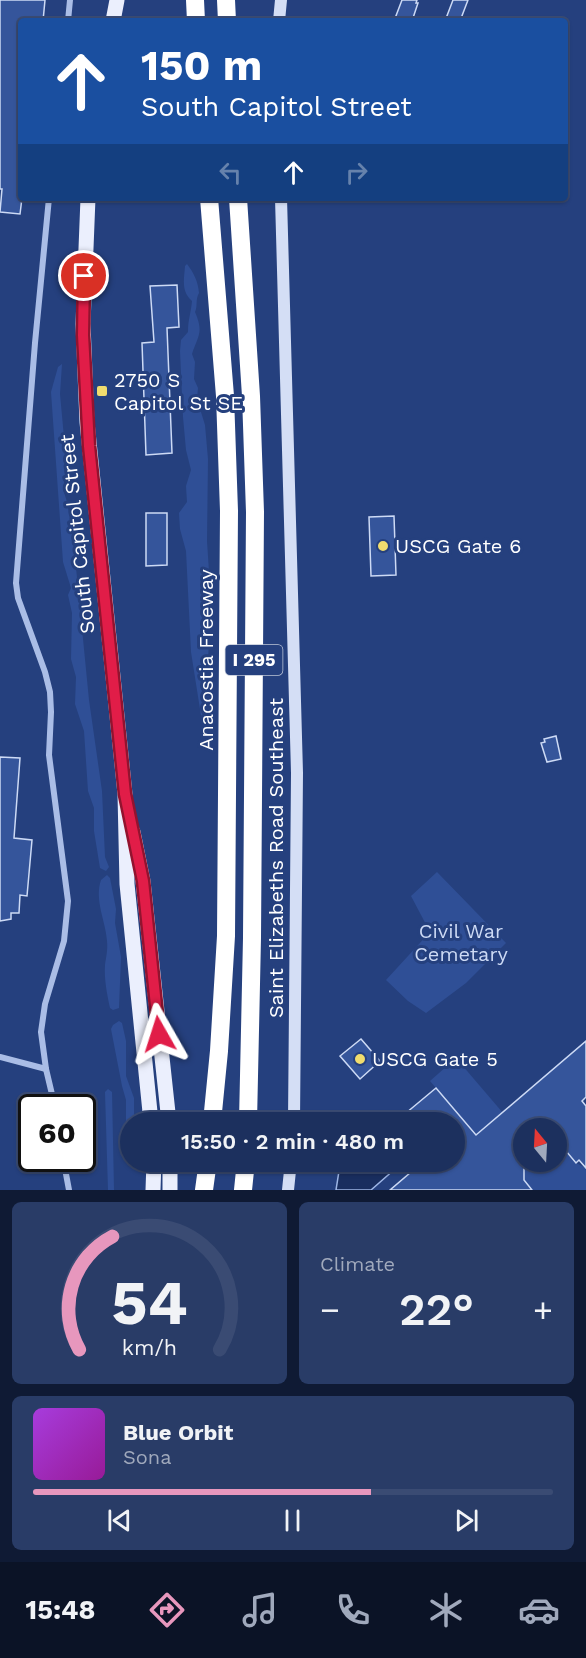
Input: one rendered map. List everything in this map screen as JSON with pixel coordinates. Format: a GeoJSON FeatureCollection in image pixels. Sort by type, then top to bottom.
{"type":"FeatureCollection","features":[{"type":"Feature","properties":{"kind":"highway"},"geometry":{"type":"LineString","coordinates":[[195,0],[196,18]]}},
{"type":"Feature","properties":{"kind":"highway"},"geometry":{"type":"LineString","coordinates":[[226,0],[227,18]]}},
{"type":"Feature","properties":{"kind":"highway","name":"Anacostia Freeway"},"geometry":{"type":"LineString","coordinates":[[209,201],[225,396],[229,511],[226,936],[213,1112]]}},
{"type":"Feature","properties":{"kind":"highway","name":"I 295"},"geometry":{"type":"LineString","coordinates":[[238,201],[252,406],[255,512],[252,938],[248,1112]]}},
{"type":"Feature","properties":{"kind":"highway"},"geometry":{"type":"LineString","coordinates":[[204,1190],[206,1172]]}},
{"type":"Feature","properties":{"kind":"highway"},"geometry":{"type":"LineString","coordinates":[[243,1190],[245,1172]]}},
{"type":"Feature","properties":{"kind":"main road"},"geometry":{"type":"LineString","coordinates":[[114,18],[117,0]]}},
{"type":"Feature","properties":{"kind":"main road"},"geometry":{"type":"LineString","coordinates":[[279,18],[281,0]]}},
{"type":"Feature","properties":{"kind":"main road","name":"South Capitol Street"},"geometry":{"type":"LineString","coordinates":[[88,201],[83,324],[86,413],[125,794]]}},
{"type":"Feature","properties":{"kind":"main road","name":"Saint Elizabeths Road Southeast"},"geometry":{"type":"LineString","coordinates":[[280,201],[297,772],[294,1112]]}},
{"type":"Feature","properties":{"kind":"main road"},"geometry":{"type":"LineString","coordinates":[[125,794],[127,884],[150,1112]]}},
{"type":"Feature","properties":{"kind":"main road"},"geometry":{"type":"LineString","coordinates":[[125,794],[143,881],[168,1112]]}},
{"type":"Feature","properties":{"kind":"main road"},"geometry":{"type":"LineString","coordinates":[[153,1190],[154,1172]]}},
{"type":"Feature","properties":{"kind":"main road"},"geometry":{"type":"LineString","coordinates":[[170,1172],[170,1190]]}},
{"type":"Feature","properties":{"kind":"main road"},"geometry":{"type":"LineString","coordinates":[[288,1190],[290,1172]]}},
{"type":"Feature","properties":{"kind":"street"},"geometry":{"type":"LineString","coordinates":[[68,18],[70,0]]}},
{"type":"Feature","properties":{"kind":"street"},"geometry":{"type":"LineString","coordinates":[[50,201],[35,343],[16,583],[18,598],[50,692],[49,755],[68,901],[64,940],[45,1004],[41,1032],[52,1094]]}},
{"type":"Feature","properties":{"kind":"street"},"geometry":{"type":"LineString","coordinates":[[0,1057],[46,1069]]}},
{"type":"Feature","properties":{"kind":"street"},"geometry":{"type":"LineString","coordinates":[[66,1172],[69,1190]]}},
{"type":"Feature","properties":{"kind":"green space"},"geometry":{"type":"Polygon","coordinates":[[[187,264],[198,285],[199,293],[195,312],[199,334],[192,354],[195,362],[194,379],[198,388],[197,399],[205,425],[208,459],[207,541],[210,587],[208,670],[211,705],[208,743],[205,741],[191,652],[186,551],[180,529],[179,513],[187,502],[186,486],[191,470],[186,450],[180,351],[181,340],[188,332],[192,301],[184,285],[187,264]]]}},
{"type":"Feature","properties":{"kind":"green space"},"geometry":{"type":"Polygon","coordinates":[[[62,364],[60,394],[67,470],[63,489],[73,537],[89,700],[102,791],[105,857],[109,867],[106,871],[100,868],[94,831],[94,808],[88,791],[84,731],[75,704],[76,677],[71,659],[72,613],[68,595],[71,588],[63,562],[51,392],[58,367],[62,364]]]}},
{"type":"Feature","properties":{"kind":"green space","name":"Civil War Cemetary"},"geometry":{"type":"Polygon","coordinates":[[[437,872],[506,943],[466,983],[426,1013],[408,1001],[386,980],[430,932],[411,896],[437,872]]]}},
{"type":"Feature","properties":{"kind":"green space"},"geometry":{"type":"Polygon","coordinates":[[[107,875],[110,878],[116,909],[115,923],[121,957],[119,1008],[113,1010],[110,1008],[106,986],[107,941],[99,895],[101,880],[107,875]]]}},
{"type":"Feature","properties":{"kind":"green space"},"geometry":{"type":"Polygon","coordinates":[[[119,1021],[122,1023],[126,1041],[126,1076],[134,1098],[134,1112],[126,1112],[126,1100],[111,1029],[119,1021]]]}},
{"type":"Feature","properties":{"kind":"green space"},"geometry":{"type":"Polygon","coordinates":[[[456,1058],[503,1113],[476,1135],[465,1122],[465,1112],[456,1112],[430,1081],[456,1058]]]}},
{"type":"Feature","properties":{"kind":"green space"},"geometry":{"type":"Polygon","coordinates":[[[108,1089],[112,1092],[114,1190],[108,1190],[105,1092],[108,1089]]]}},
{"type":"Feature","properties":{"kind":"green space"},"geometry":{"type":"Polygon","coordinates":[[[567,1152],[576,1163],[586,1168],[586,1190],[532,1190],[516,1172],[567,1172],[567,1152]]]}},
{"type":"Feature","properties":{"kind":"shaded area"},"geometry":{"type":"Polygon","coordinates":[[[339,1172],[391,1172],[371,1190],[336,1190],[339,1172]]]}},
{"type":"Feature","properties":{"kind":"building"},"geometry":{"type":"Polygon","coordinates":[[[0,0],[45,0],[43,18],[18,18],[18,201],[22,201],[20,214],[0,212],[2,189],[0,189],[0,0]]]}},
{"type":"Feature","properties":{"kind":"building"},"geometry":{"type":"Polygon","coordinates":[[[402,0],[417,0],[413,18],[395,18],[402,0]]]}},
{"type":"Feature","properties":{"kind":"building"},"geometry":{"type":"Polygon","coordinates":[[[453,0],[468,0],[461,18],[446,18],[453,0]]]}},
{"type":"Feature","properties":{"kind":"building"},"geometry":{"type":"Polygon","coordinates":[[[177,285],[179,327],[167,328],[172,453],[146,455],[142,343],[154,342],[150,286],[177,285]]]}},
{"type":"Feature","properties":{"kind":"building"},"geometry":{"type":"Polygon","coordinates":[[[146,513],[167,513],[167,565],[146,566],[146,513]]]}},
{"type":"Feature","properties":{"kind":"building","name":"USCG Gate 6"},"geometry":{"type":"Polygon","coordinates":[[[394,516],[396,575],[371,576],[369,517],[394,516]]]}},
{"type":"Feature","properties":{"kind":"building"},"geometry":{"type":"Polygon","coordinates":[[[556,736],[561,759],[547,762],[541,743],[545,742],[544,739],[556,736]]]}},
{"type":"Feature","properties":{"kind":"building"},"geometry":{"type":"Polygon","coordinates":[[[0,757],[20,758],[14,838],[32,840],[27,896],[20,895],[19,913],[11,913],[11,919],[0,921],[0,757]]]}},
{"type":"Feature","properties":{"kind":"building","name":"USCG Gate 5"},"geometry":{"type":"Polygon","coordinates":[[[361,1039],[380,1061],[360,1079],[340,1056],[361,1039]]]}},
{"type":"Feature","properties":{"kind":"building"},"geometry":{"type":"Polygon","coordinates":[[[586,1041],[586,1097],[582,1101],[586,1106],[586,1168],[579,1160],[576,1163],[567,1152],[567,1118],[513,1118],[513,1172],[524,1172],[524,1180],[532,1190],[390,1190],[411,1172],[465,1172],[465,1122],[476,1135],[586,1041]]]}},
{"type":"Feature","properties":{"kind":"building"},"geometry":{"type":"Polygon","coordinates":[[[436,1088],[456,1112],[407,1112],[436,1088]]]}},
{"type":"Feature","properties":{"kind":"place","name":"2750 S Capitol St SE"},"geometry":{"type":"Point","coordinates":[102,391]}},
{"type":"Feature","properties":{"kind":"place","name":"USCG Gate 6"},"geometry":{"type":"Point","coordinates":[383,546]}},
{"type":"Feature","properties":{"kind":"place","name":"USCG Gate 5"},"geometry":{"type":"Point","coordinates":[360,1059]}},
{"type":"Feature","properties":{"kind":"route"},"geometry":{"type":"LineString","coordinates":[[84,276],[83,335],[89,446],[125,794],[143,881],[159,1034]]}}]}
